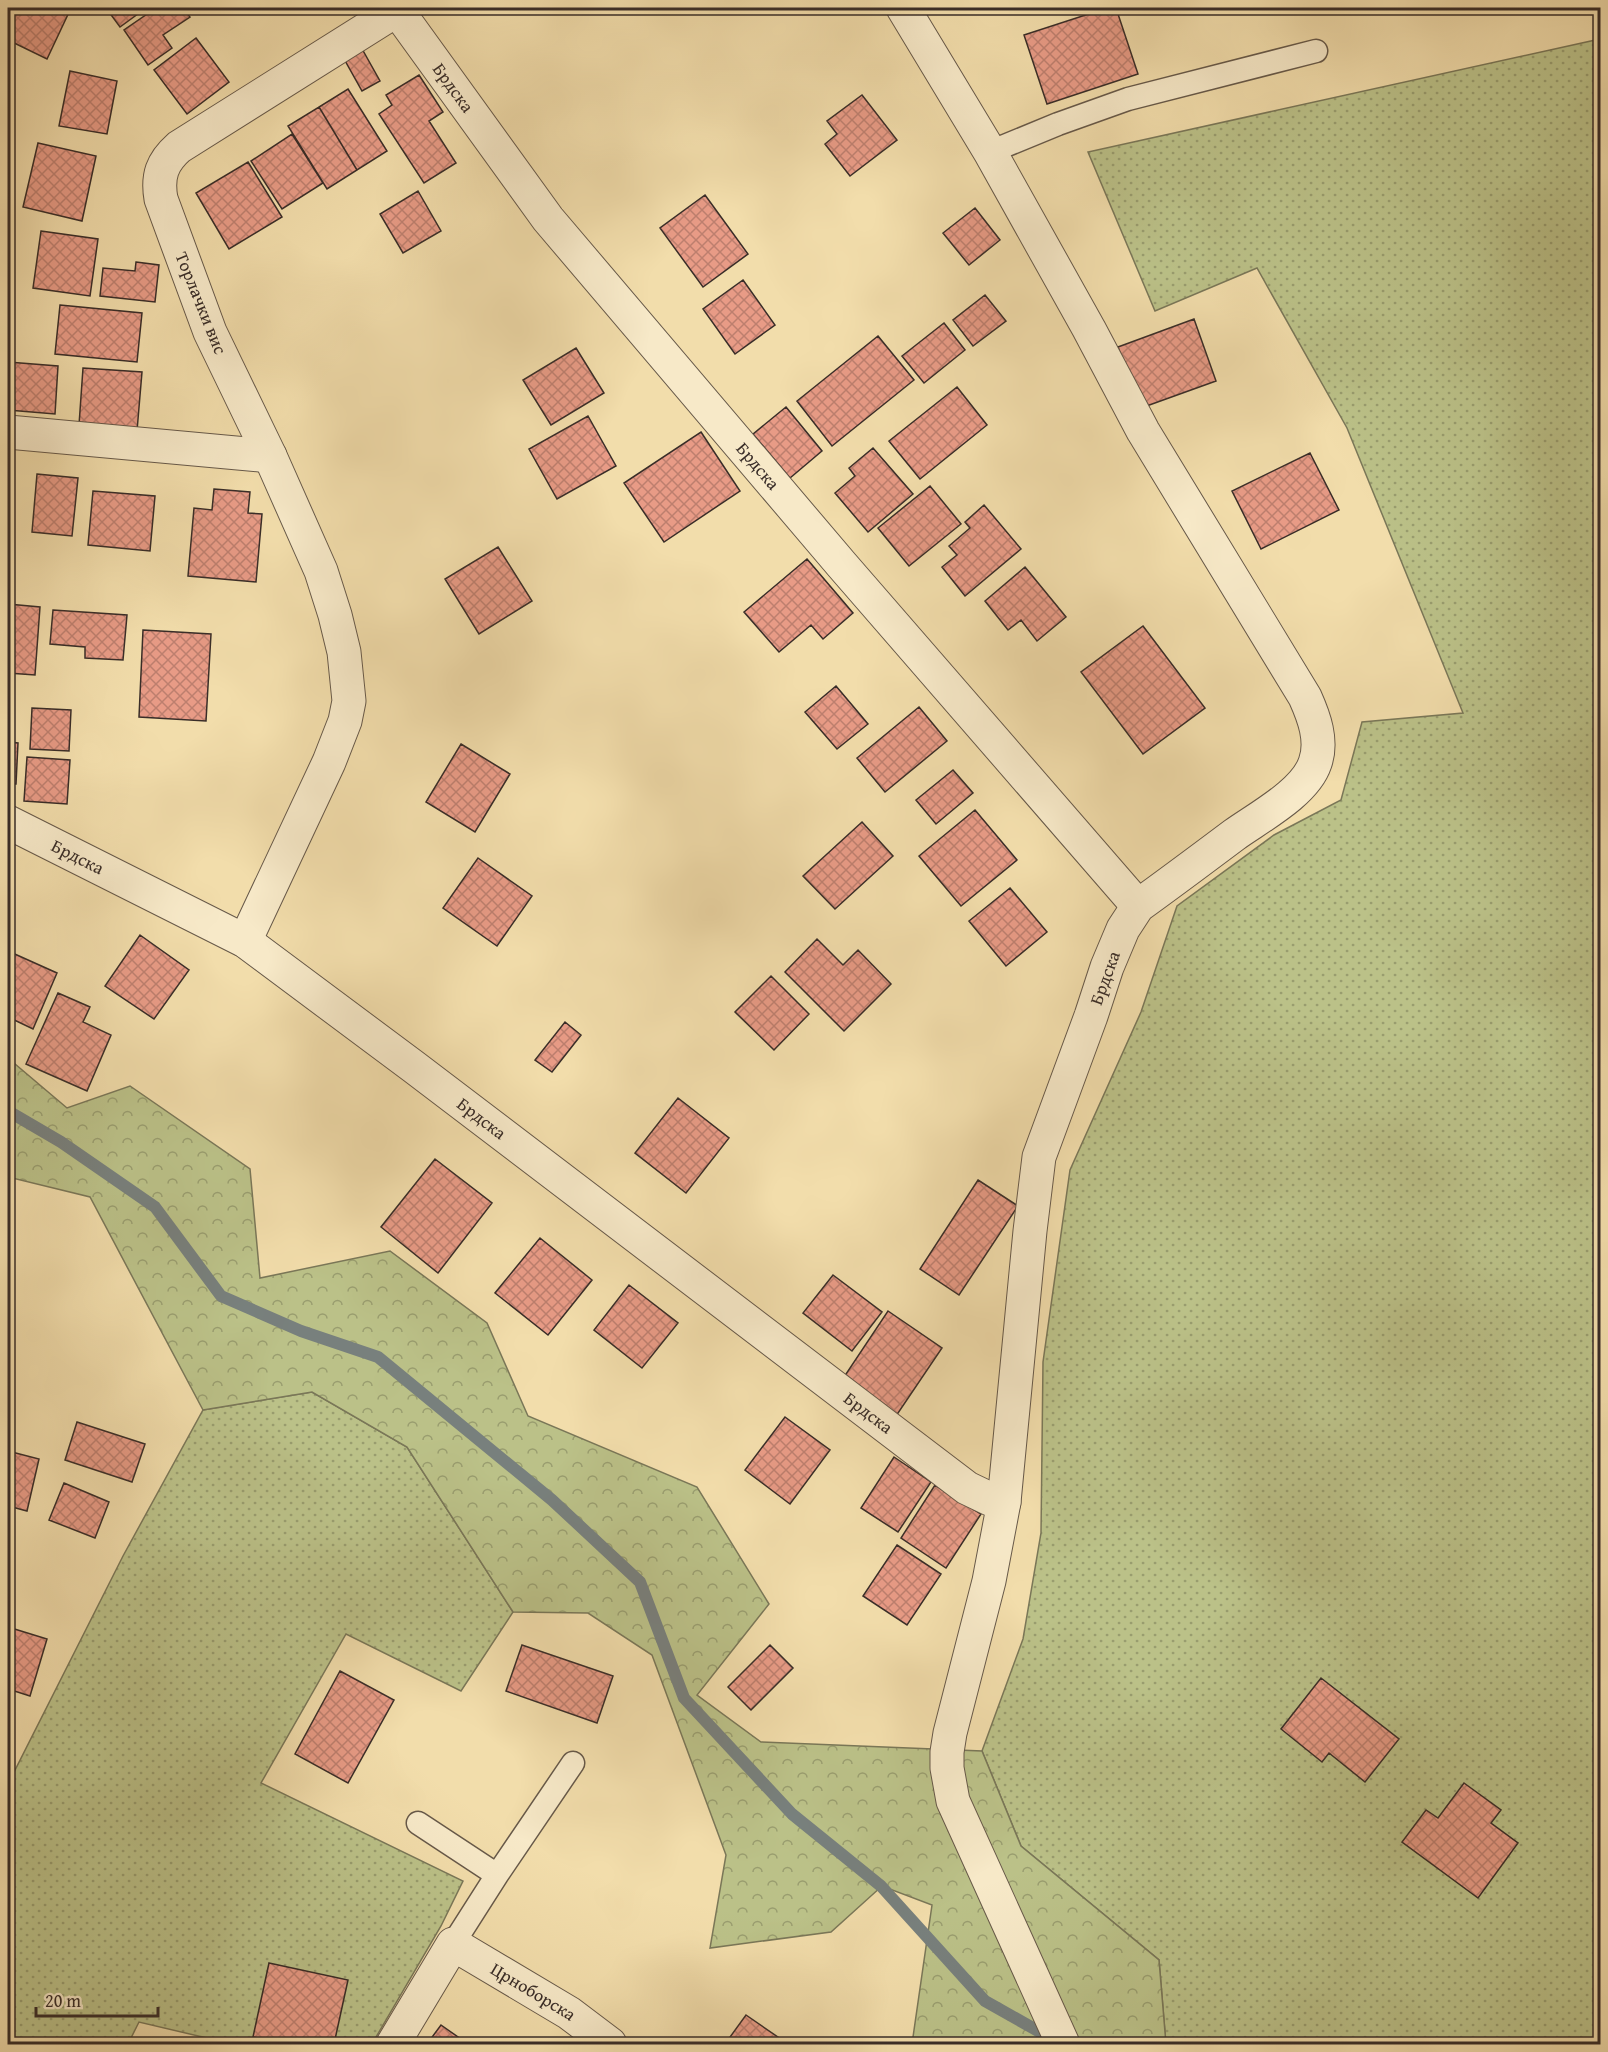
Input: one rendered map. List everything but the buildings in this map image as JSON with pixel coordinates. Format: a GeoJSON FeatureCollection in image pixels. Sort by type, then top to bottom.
{"type":"FeatureCollection","features":[{"type":"Feature","properties":{"kind":"street","name":"Брдска"},"geometry":{"type":"LineString","coordinates":[[8,822],[245,941],[395,1052],[967,1488],[990,1499],[1004,1502],[1030,1231],[1040,1157],[1107,967],[1123,929],[1138,906],[1275,807],[1309,777],[1318,750],[1313,716],[1305,697],[1143,431],[990,152],[903,8]]}},
{"type":"Feature","properties":{"kind":"street","name":"Брдска"},"geometry":{"type":"LineString","coordinates":[[398,9],[548,219],[834,557],[1138,906]]}},
{"type":"Feature","properties":{"kind":"street","name":"Торлачки вис"},"geometry":{"type":"LineString","coordinates":[[270,456],[210,332],[160,198],[158,184],[161,169],[168,157],[179,147],[398,9]]}},
{"type":"Feature","properties":{"kind":"street"},"geometry":{"type":"LineString","coordinates":[[8,432],[270,456],[321,571],[344,652],[349,701],[345,722],[329,762],[245,941]]}},
{"type":"Feature","properties":{"kind":"street"},"geometry":{"type":"LineString","coordinates":[[1004,1502],[989,1581],[950,1733],[947,1768],[953,1801],[1063,2044]]}},
{"type":"Feature","properties":{"kind":"street"},"geometry":{"type":"LineString","coordinates":[[393,2044],[453,1944]]}},
{"type":"Feature","properties":{"kind":"street","name":"Црноборска"},"geometry":{"type":"LineString","coordinates":[[453,1944],[569,2013],[610,2044]]}},
{"type":"Feature","properties":{"kind":"lane"},"geometry":{"type":"LineString","coordinates":[[990,152],[1128,99],[1316,51]]}},
{"type":"Feature","properties":{"kind":"lane"},"geometry":{"type":"LineString","coordinates":[[453,1944],[573,1763]]}},
{"type":"Feature","properties":{"kind":"lane"},"geometry":{"type":"LineString","coordinates":[[418,1823],[497,1875]]}},
{"type":"Feature","properties":{"kind":"green space"},"geometry":{"type":"Polygon","coordinates":[[[1600,39],[1600,2044],[1166,2044],[1159,1960],[1021,1846],[982,1751],[1023,1639],[1041,1533],[1043,1362],[1070,1170],[1141,1012],[1177,906],[1274,835],[1341,800],[1362,722],[1463,713],[1347,428],[1257,268],[1155,311],[1088,152],[1600,39]]]}},
{"type":"Feature","properties":{"kind":"green space"},"geometry":{"type":"Polygon","coordinates":[[[8,1058],[67,1108],[130,1086],[250,1169],[260,1278],[390,1251],[487,1323],[528,1416],[697,1487],[769,1604],[697,1695],[761,1742],[982,1751],[1021,1846],[1159,1960],[1166,2044],[912,2044],[932,1905],[882,1886],[831,1932],[710,1948],[726,1855],[652,1655],[588,1613],[513,1612],[407,1447],[312,1392],[203,1410],[90,1197],[8,1177],[8,1058]]]}},
{"type":"Feature","properties":{"kind":"green space"},"geometry":{"type":"Polygon","coordinates":[[[312,1392],[407,1447],[513,1612],[461,1691],[346,1634],[261,1783],[463,1881],[441,1926],[372,2044],[232,2044],[139,2022],[128,2044],[8,2044],[8,1784],[123,1556],[203,1410],[312,1392]]]}},
{"type":"Feature","properties":{"kind":"waterway"},"geometry":{"type":"LineString","coordinates":[[8,1111],[61,1142],[155,1207],[221,1296],[301,1331],[378,1357],[552,1500],[640,1582],[684,1698],[792,1814],[881,1886],[985,2001],[1047,2036]]}},
{"type":"Feature","properties":{"kind":"waterway"},"geometry":{"type":"LineString","coordinates":[[1079,2043],[1086,2044]]}}]}
